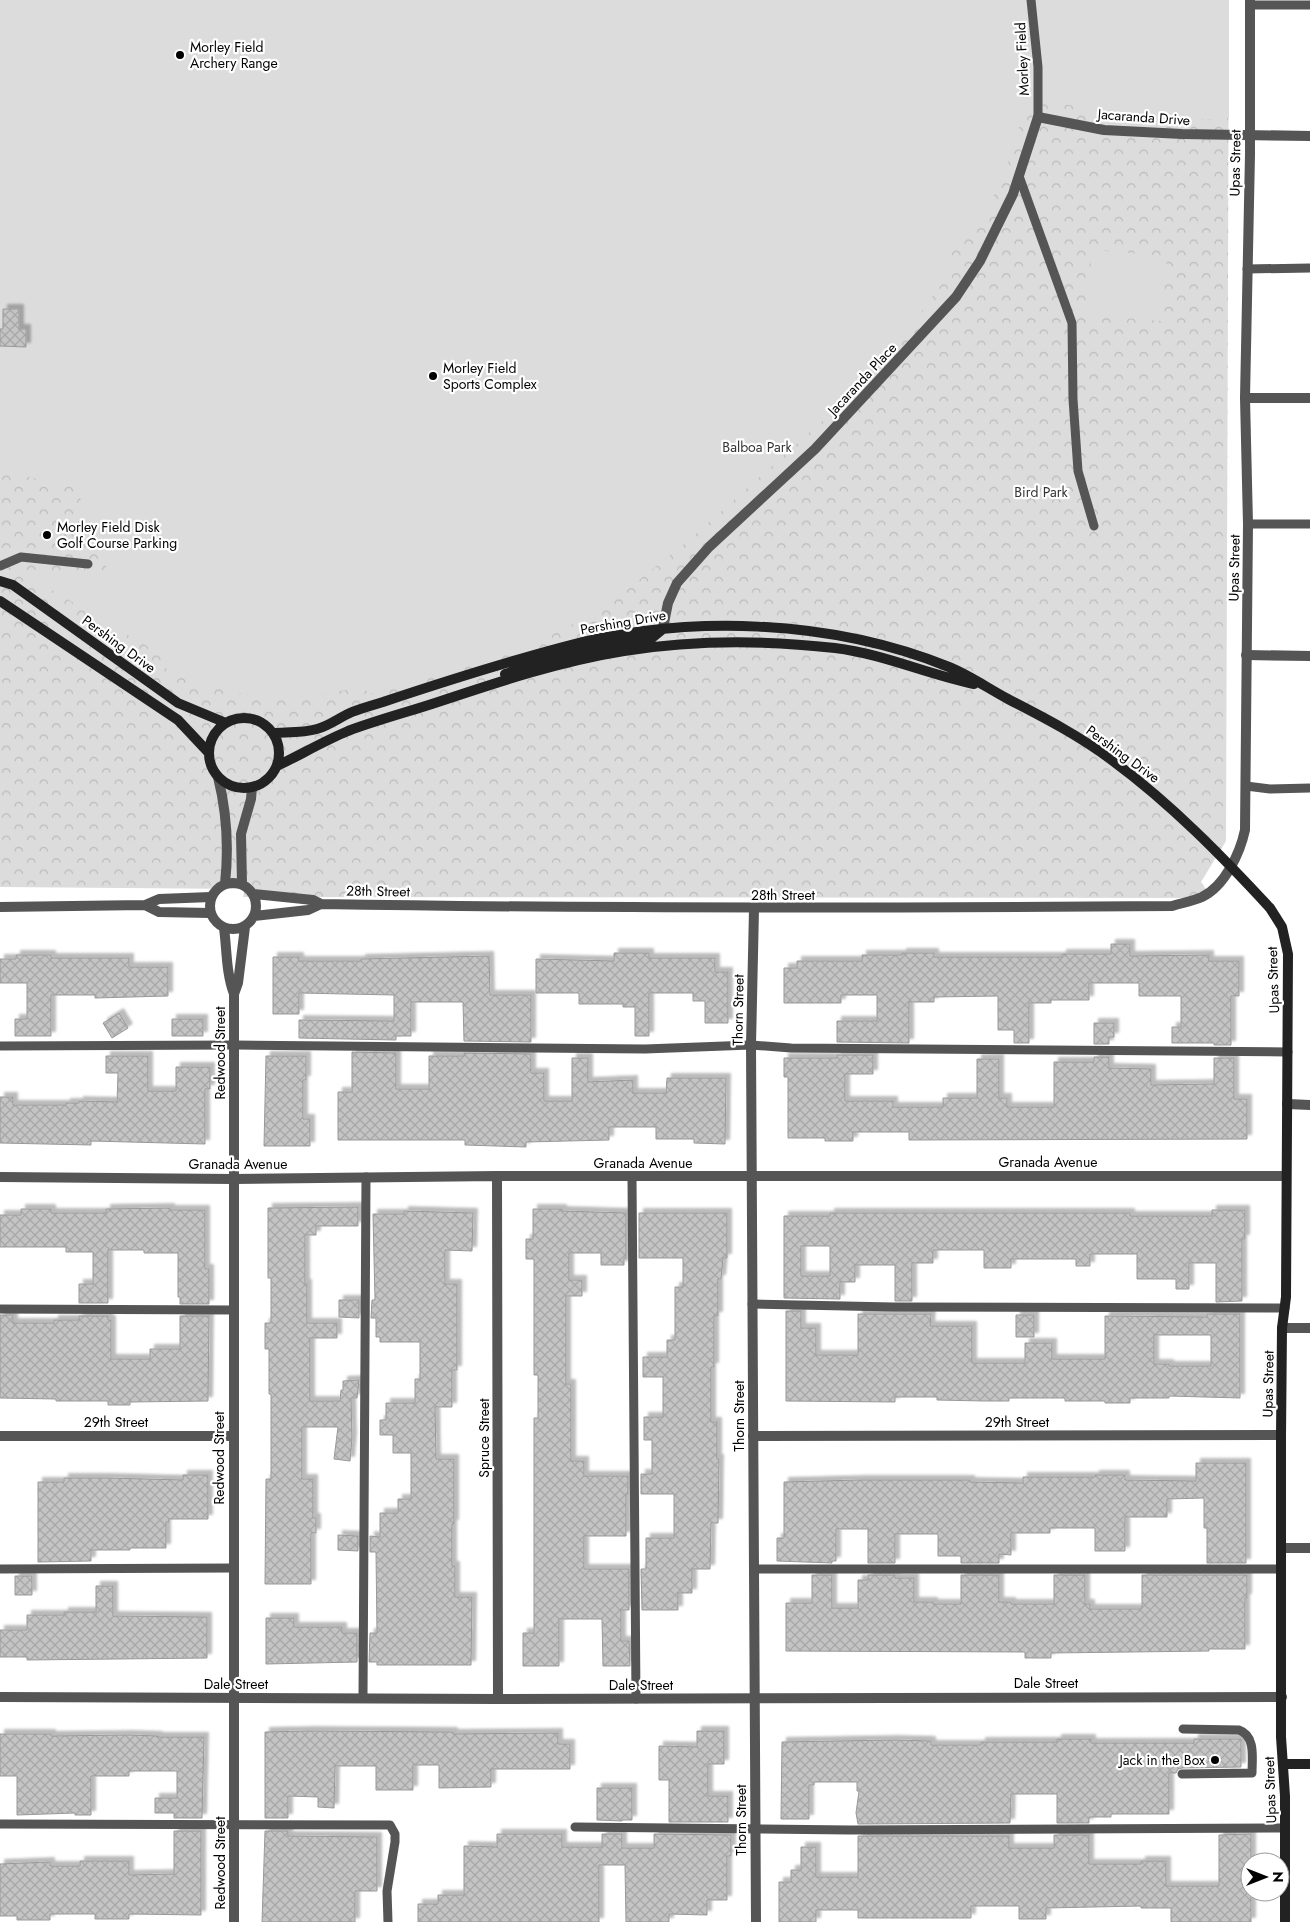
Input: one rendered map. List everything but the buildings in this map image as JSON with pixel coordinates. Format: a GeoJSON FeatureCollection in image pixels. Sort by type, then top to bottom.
{"type":"FeatureCollection","features":[{"type":"Feature","properties":{"kind":"main road","name":"Pershing Drive"},"geometry":{"type":"LineString","coordinates":[[0,581],[13,585],[178,703],[226,723]]}},
{"type":"Feature","properties":{"kind":"main road","name":"Pershing Drive"},"geometry":{"type":"LineString","coordinates":[[0,601],[178,720],[209,753]]}},
{"type":"Feature","properties":{"kind":"main road","name":"Pershing Drive"},"geometry":{"type":"LineString","coordinates":[[273,733],[317,729],[354,711],[566,646],[663,628],[697,626],[753,627],[814,632],[864,640],[922,656],[954,669],[982,686],[1038,714],[1110,759],[1147,788],[1231,868]]}},
{"type":"Feature","properties":{"kind":"main road"},"geometry":{"type":"LineString","coordinates":[[474,690],[507,674],[568,655],[652,638],[663,628]]}},
{"type":"Feature","properties":{"kind":"main road","name":"Pershing Drive"},"geometry":{"type":"LineString","coordinates":[[277,766],[348,731],[474,690],[568,663],[622,651],[712,642],[775,643],[836,648],[885,658],[982,686]]}},
{"type":"Feature","properties":{"kind":"main road"},"geometry":{"type":"LineString","coordinates":[[246,718],[256,720],[273,733],[279,749],[277,766],[267,780],[252,787],[234,787],[218,777],[213,770],[209,753],[211,741],[217,731],[226,723],[235,719],[246,718]]}},
{"type":"Feature","properties":{"kind":"main road","name":"Upas Street"},"geometry":{"type":"LineString","coordinates":[[1231,868],[1270,908],[1282,927],[1288,954],[1285,1308],[1282,1328],[1281,1435],[1281,1737],[1285,1828],[1285,1922]]}},
{"type":"Feature","properties":{"kind":"main road"},"geometry":{"type":"LineString","coordinates":[[1283,1764],[1310,1764]]}},
{"type":"Feature","properties":{"kind":"street","name":"Upas Street"},"geometry":{"type":"LineString","coordinates":[[1231,868],[1241,848],[1245,830],[1246,786],[1248,524],[1245,398],[1250,135],[1250,3]]}},
{"type":"Feature","properties":{"kind":"street","name":"Jacaranda Drive"},"geometry":{"type":"LineString","coordinates":[[1038,117],[1104,130],[1182,134],[1310,136]]}},
{"type":"Feature","properties":{"kind":"street","name":"Jacaranda Place"},"geometry":{"type":"LineString","coordinates":[[663,628],[668,603],[677,583],[709,547],[815,449],[956,297],[980,261],[1013,194],[1038,117]]}},
{"type":"Feature","properties":{"kind":"street"},"geometry":{"type":"LineString","coordinates":[[1245,398],[1310,398]]}},
{"type":"Feature","properties":{"kind":"street"},"geometry":{"type":"LineString","coordinates":[[1246,655],[1310,656]]}},
{"type":"Feature","properties":{"kind":"street"},"geometry":{"type":"LineString","coordinates":[[218,777],[226,816],[225,884]]}},
{"type":"Feature","properties":{"kind":"street"},"geometry":{"type":"LineString","coordinates":[[242,884],[240,834],[251,799],[252,787]]}},
{"type":"Feature","properties":{"kind":"street","name":"28th Street"},"geometry":{"type":"LineString","coordinates":[[254,894],[313,900],[321,904],[530,908],[754,909],[1172,906],[1204,896],[1231,868]]}},
{"type":"Feature","properties":{"kind":"street"},"geometry":{"type":"LineString","coordinates":[[230,882],[242,884],[254,894],[256,909],[254,916],[245,927],[231,930],[224,928],[213,919],[210,912],[211,897],[219,887],[225,884],[230,882]]}},
{"type":"Feature","properties":{"kind":"street"},"geometry":{"type":"LineString","coordinates":[[145,906],[159,899],[211,897]]}},
{"type":"Feature","properties":{"kind":"street","name":"28th Street"},"geometry":{"type":"LineString","coordinates":[[254,916],[308,910],[321,904]]}},
{"type":"Feature","properties":{"kind":"street"},"geometry":{"type":"LineString","coordinates":[[0,907],[145,906],[159,912],[210,912]]}},
{"type":"Feature","properties":{"kind":"street","name":"Thorn Street"},"geometry":{"type":"LineString","coordinates":[[754,909],[751,1045],[756,1922]]}},
{"type":"Feature","properties":{"kind":"street","name":"Redwood Street"},"geometry":{"type":"LineString","coordinates":[[234,994],[238,983],[245,927]]}},
{"type":"Feature","properties":{"kind":"street","name":"Redwood Street"},"geometry":{"type":"LineString","coordinates":[[224,928],[228,952],[229,980],[234,994],[234,1922]]}},
{"type":"Feature","properties":{"kind":"street"},"geometry":{"type":"LineString","coordinates":[[1287,1104],[1310,1105]]}},
{"type":"Feature","properties":{"kind":"street","name":"Granada Avenue"},"geometry":{"type":"LineString","coordinates":[[0,1177],[233,1179],[497,1176],[1286,1176]]}},
{"type":"Feature","properties":{"kind":"street","name":"Spruce Street"},"geometry":{"type":"LineString","coordinates":[[497,1176],[498,1699]]}},
{"type":"Feature","properties":{"kind":"street"},"geometry":{"type":"LineString","coordinates":[[1282,1328],[1310,1328]]}},
{"type":"Feature","properties":{"kind":"street","name":"29th Street"},"geometry":{"type":"LineString","coordinates":[[753,1436],[1281,1435]]}},
{"type":"Feature","properties":{"kind":"street","name":"29th Street"},"geometry":{"type":"LineString","coordinates":[[0,1436],[233,1436]]}},
{"type":"Feature","properties":{"kind":"street"},"geometry":{"type":"LineString","coordinates":[[1282,1548],[1310,1548]]}},
{"type":"Feature","properties":{"kind":"street","name":"Dale Street"},"geometry":{"type":"LineString","coordinates":[[0,1697],[498,1699],[1282,1697]]}},
{"type":"Feature","properties":{"kind":"lane","name":"Morley Field"},"geometry":{"type":"LineString","coordinates":[[1031,0],[1038,67],[1038,117]]}},
{"type":"Feature","properties":{"kind":"lane"},"geometry":{"type":"LineString","coordinates":[[1250,3],[1310,5]]}},
{"type":"Feature","properties":{"kind":"lane"},"geometry":{"type":"LineString","coordinates":[[1019,176],[1072,323],[1073,399],[1078,471],[1094,526]]}},
{"type":"Feature","properties":{"kind":"lane"},"geometry":{"type":"LineString","coordinates":[[1247,269],[1310,268]]}},
{"type":"Feature","properties":{"kind":"lane"},"geometry":{"type":"LineString","coordinates":[[1248,524],[1310,524]]}},
{"type":"Feature","properties":{"kind":"lane"},"geometry":{"type":"LineString","coordinates":[[0,566],[5,562],[21,557],[88,564]]}},
{"type":"Feature","properties":{"kind":"lane"},"geometry":{"type":"LineString","coordinates":[[1246,786],[1310,788]]}},
{"type":"Feature","properties":{"kind":"lane"},"geometry":{"type":"LineString","coordinates":[[0,1046],[234,1045],[645,1049],[751,1045],[792,1048],[1288,1052]]}},
{"type":"Feature","properties":{"kind":"lane"},"geometry":{"type":"LineString","coordinates":[[363,1698],[366,1177]]}},
{"type":"Feature","properties":{"kind":"lane"},"geometry":{"type":"LineString","coordinates":[[632,1177],[636,1699]]}},
{"type":"Feature","properties":{"kind":"lane"},"geometry":{"type":"LineString","coordinates":[[752,1304],[903,1307],[1285,1308]]}},
{"type":"Feature","properties":{"kind":"lane"},"geometry":{"type":"LineString","coordinates":[[0,1309],[233,1310]]}},
{"type":"Feature","properties":{"kind":"lane"},"geometry":{"type":"LineString","coordinates":[[0,1569],[233,1568]]}},
{"type":"Feature","properties":{"kind":"lane"},"geometry":{"type":"LineString","coordinates":[[754,1569],[1281,1569]]}},
{"type":"Feature","properties":{"kind":"lane"},"geometry":{"type":"LineString","coordinates":[[1182,1774],[1252,1773],[1250,1738],[1244,1732],[1239,1730],[1183,1729]]}},
{"type":"Feature","properties":{"kind":"lane"},"geometry":{"type":"LineString","coordinates":[[0,1824],[390,1825],[395,1834],[395,1842],[387,1891],[388,1922]]}},
{"type":"Feature","properties":{"kind":"lane"},"geometry":{"type":"LineString","coordinates":[[575,1827],[850,1830],[1285,1828]]}},
{"type":"Feature","properties":{"kind":"green space","name":"Balboa Park"},"geometry":{"type":"Polygon","coordinates":[[[0,0],[1229,0],[1226,841],[1201,882],[1212,898],[243,897],[245,889],[0,887],[0,0]]]}},
{"type":"Feature","properties":{"kind":"green space","name":"Morley Field Sports Complex"},"geometry":{"type":"Polygon","coordinates":[[[0,0],[1229,0],[1229,118],[1152,118],[1101,111],[1026,95],[1021,122],[1003,178],[978,226],[969,223],[945,251],[952,270],[901,339],[830,414],[688,541],[605,607],[525,649],[370,694],[362,687],[301,696],[261,696],[220,689],[165,668],[169,659],[28,576],[28,569],[67,573],[108,571],[76,487],[0,471],[0,0]]]}},
{"type":"Feature","properties":{"kind":"green space"},"geometry":{"type":"Polygon","coordinates":[[[1092,250],[1167,256],[1162,321],[1087,315],[1092,250]]]}},
{"type":"Feature","properties":{"kind":"place","name":"Morley Field Archery Range"},"geometry":{"type":"Point","coordinates":[180,55]}},
{"type":"Feature","properties":{"kind":"place","name":"Morley Field Sports Complex"},"geometry":{"type":"Point","coordinates":[433,376]}},
{"type":"Feature","properties":{"kind":"place","name":"Morley Field Disk Golf Course Parking"},"geometry":{"type":"Point","coordinates":[47,535]}},
{"type":"Feature","properties":{"kind":"place","name":"Jack in the Box"},"geometry":{"type":"Point","coordinates":[1215,1760]}},
{"type":"Feature","properties":{"kind":"park label","name":"Bird Park"},"geometry":{"type":"Point","coordinates":[1041,492]}}]}
